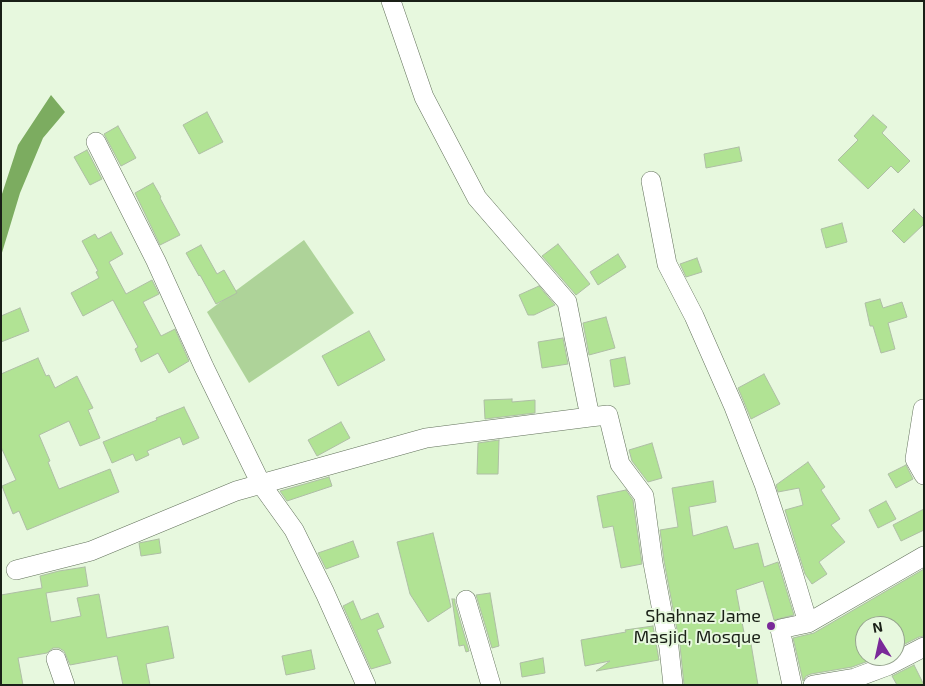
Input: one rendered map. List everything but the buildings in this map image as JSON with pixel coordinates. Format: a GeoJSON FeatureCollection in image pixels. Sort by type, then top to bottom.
{"type":"FeatureCollection","features":[{"type":"Feature","properties":{"kind":"street"},"geometry":{"type":"LineString","coordinates":[[390,1],[424,97],[477,198],[567,302],[590,417]]}},
{"type":"Feature","properties":{"kind":"street"},"geometry":{"type":"LineString","coordinates":[[96,142],[156,260],[204,367],[261,484],[294,530],[326,593],[366,685]]}},
{"type":"Feature","properties":{"kind":"street"},"geometry":{"type":"LineString","coordinates":[[651,181],[667,264],[694,316],[734,407],[764,484],[808,623]]}},
{"type":"Feature","properties":{"kind":"street"},"geometry":{"type":"LineString","coordinates":[[923,410],[915,459],[924,475]]}},
{"type":"Feature","properties":{"kind":"street"},"geometry":{"type":"LineString","coordinates":[[16,570],[91,551],[236,490],[426,438],[608,415],[620,464],[644,496],[653,563],[669,648],[673,685]]}},
{"type":"Feature","properties":{"kind":"street"},"geometry":{"type":"LineString","coordinates":[[792,685],[780,629],[808,623],[924,556]]}},
{"type":"Feature","properties":{"kind":"street"},"geometry":{"type":"LineString","coordinates":[[466,600],[491,685]]}},
{"type":"Feature","properties":{"kind":"street"},"geometry":{"type":"LineString","coordinates":[[813,685],[855,678],[887,666],[924,647]]}},
{"type":"Feature","properties":{"kind":"street"},"geometry":{"type":"LineString","coordinates":[[56,659],[65,685]]}},
{"type":"Feature","properties":{"kind":"shaded area"},"geometry":{"type":"Polygon","coordinates":[[[51,95],[65,112],[43,138],[20,193],[1,256],[1,197],[18,145],[51,95]]]}},
{"type":"Feature","properties":{"kind":"shaded area"},"geometry":{"type":"Polygon","coordinates":[[[304,240],[354,313],[249,383],[207,312],[304,240]]]}},
{"type":"Feature","properties":{"kind":"place","name":"Shahnaz Jame Masjid, Mosque"},"geometry":{"type":"Point","coordinates":[771,626]}}]}
